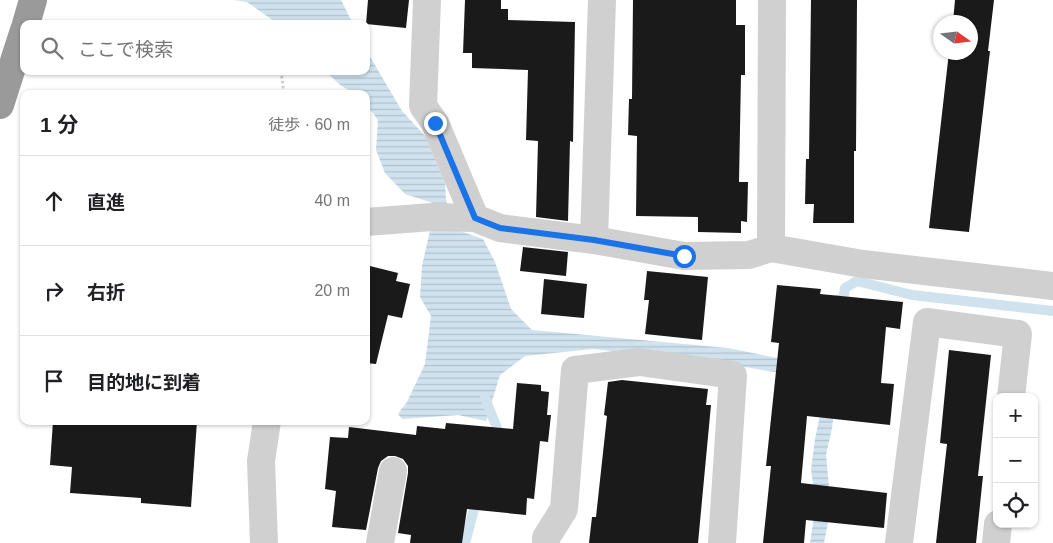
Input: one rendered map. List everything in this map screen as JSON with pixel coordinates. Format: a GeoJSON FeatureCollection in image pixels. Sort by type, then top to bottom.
{"type":"FeatureCollection","features":[{"type":"Feature","properties":{"kind":"highway"},"geometry":{"type":"LineString","coordinates":[[27,20],[33,0]]}},
{"type":"Feature","properties":{"kind":"highway"},"geometry":{"type":"LineString","coordinates":[[0,105],[20,42]]}},
{"type":"Feature","properties":{"kind":"street"},"geometry":{"type":"LineString","coordinates":[[427,0],[423,106],[435,123],[454,217]]}},
{"type":"Feature","properties":{"kind":"street"},"geometry":{"type":"LineString","coordinates":[[594,240],[602,0]]}},
{"type":"Feature","properties":{"kind":"street"},"geometry":{"type":"LineString","coordinates":[[772,0],[772,248]]}},
{"type":"Feature","properties":{"kind":"street"},"geometry":{"type":"LineString","coordinates":[[370,222],[454,217],[500,228],[594,240],[684,256],[749,255],[772,248],[863,264],[1053,286]]}},
{"type":"Feature","properties":{"kind":"street"},"geometry":{"type":"LineString","coordinates":[[899,543],[927,322],[1018,334],[1012,393]]}},
{"type":"Feature","properties":{"kind":"street"},"geometry":{"type":"LineString","coordinates":[[546,543],[546,538],[564,509],[575,370],[639,362],[733,375],[722,543]]}},
{"type":"Feature","properties":{"kind":"street"},"geometry":{"type":"LineString","coordinates":[[264,543],[261,461],[266,425]]}},
{"type":"Feature","properties":{"kind":"street"},"geometry":{"type":"LineString","coordinates":[[380,543],[393,472]]}},
{"type":"Feature","properties":{"kind":"street"},"geometry":{"type":"LineString","coordinates":[[996,543],[998,528]]}},
{"type":"Feature","properties":{"kind":"path"},"geometry":{"type":"LineString","coordinates":[[281,75],[283,90]]}},
{"type":"Feature","properties":{"kind":"water"},"geometry":{"type":"Polygon","coordinates":[[[234,0],[341,0],[351,20],[272,20],[247,2],[234,0]]]}},
{"type":"Feature","properties":{"kind":"water"},"geometry":{"type":"Polygon","coordinates":[[[370,57],[402,111],[426,137],[445,183],[446,200],[454,229],[483,239],[495,262],[511,309],[532,330],[728,348],[817,366],[827,358],[835,295],[849,294],[832,428],[826,455],[831,507],[824,543],[810,543],[816,504],[811,470],[824,396],[809,378],[722,363],[593,349],[525,356],[500,375],[486,421],[458,415],[402,419],[398,414],[407,402],[425,364],[431,316],[420,297],[422,266],[436,204],[405,194],[385,173],[376,150],[378,120],[370,109],[370,90],[349,90],[330,75],[370,75],[370,57]]]}},
{"type":"Feature","properties":{"kind":"building"},"geometry":{"type":"Polygon","coordinates":[[[368,0],[409,0],[406,28],[370,24],[370,20],[366,20],[368,0]]]}},
{"type":"Feature","properties":{"kind":"building"},"geometry":{"type":"Polygon","coordinates":[[[465,0],[501,0],[501,9],[508,9],[508,20],[575,22],[573,142],[570,141],[568,221],[536,217],[538,141],[526,140],[528,70],[472,68],[472,53],[463,53],[465,0]]]}},
{"type":"Feature","properties":{"kind":"building"},"geometry":{"type":"Polygon","coordinates":[[[633,0],[736,0],[736,25],[745,25],[745,75],[741,75],[739,182],[748,182],[747,222],[741,221],[741,233],[698,232],[698,217],[636,216],[637,136],[628,135],[629,99],[632,99],[633,0]]]}},
{"type":"Feature","properties":{"kind":"building"},"geometry":{"type":"Polygon","coordinates":[[[811,0],[857,0],[854,223],[813,223],[814,204],[805,204],[806,159],[809,159],[811,0]]]}},
{"type":"Feature","properties":{"kind":"building"},"geometry":{"type":"Polygon","coordinates":[[[955,0],[994,0],[969,232],[929,228],[948,60],[978,60],[978,15],[954,15],[955,0]]]}},
{"type":"Feature","properties":{"kind":"building"},"geometry":{"type":"Polygon","coordinates":[[[523,247],[568,252],[566,276],[520,271],[523,247]]]}},
{"type":"Feature","properties":{"kind":"building"},"geometry":{"type":"Polygon","coordinates":[[[370,266],[398,273],[396,281],[410,284],[402,318],[388,315],[376,364],[370,363],[370,266]]]}},
{"type":"Feature","properties":{"kind":"building"},"geometry":{"type":"Polygon","coordinates":[[[647,271],[708,277],[702,340],[645,334],[649,300],[644,300],[647,271]]]}},
{"type":"Feature","properties":{"kind":"building"},"geometry":{"type":"Polygon","coordinates":[[[544,279],[587,284],[584,318],[541,314],[544,279]]]}},
{"type":"Feature","properties":{"kind":"building"},"geometry":{"type":"Polygon","coordinates":[[[777,285],[821,289],[820,294],[903,302],[900,329],[886,327],[881,383],[894,384],[890,425],[807,416],[801,483],[887,493],[884,528],[806,520],[804,543],[763,543],[771,466],[766,466],[779,343],[771,342],[777,285]]]}},
{"type":"Feature","properties":{"kind":"building"},"geometry":{"type":"Polygon","coordinates":[[[949,350],[991,355],[978,476],[983,476],[976,543],[936,543],[947,444],[940,443],[949,350]]]}},
{"type":"Feature","properties":{"kind":"building"},"geometry":{"type":"Polygon","coordinates":[[[622,380],[708,389],[706,405],[711,405],[698,543],[589,543],[592,517],[596,517],[607,416],[604,415],[608,382],[622,380]]]}},
{"type":"Feature","properties":{"kind":"building"},"geometry":{"type":"Polygon","coordinates":[[[517,383],[541,385],[541,391],[549,392],[547,415],[551,415],[548,442],[540,441],[534,499],[527,498],[526,515],[467,509],[462,543],[410,543],[411,535],[398,533],[408,466],[403,459],[388,456],[381,461],[378,468],[366,530],[332,527],[336,491],[325,489],[330,437],[348,438],[349,427],[416,435],[417,426],[445,429],[446,423],[513,429],[517,383]]]}},
{"type":"Feature","properties":{"kind":"building"},"geometry":{"type":"Polygon","coordinates":[[[53,425],[197,425],[191,507],[141,503],[141,498],[70,493],[72,467],[50,465],[53,425]]]}},
{"type":"Feature","properties":{"kind":"waterway"},"geometry":{"type":"LineString","coordinates":[[842,307],[845,288],[857,281],[912,295],[1053,311]]}},
{"type":"Feature","properties":{"kind":"waterway"},"geometry":{"type":"LineString","coordinates":[[485,398],[497,428],[493,441]]}},
{"type":"Feature","properties":{"kind":"waterway"},"geometry":{"type":"LineString","coordinates":[[465,543],[477,498]]}},
{"type":"Feature","properties":{"kind":"route"},"geometry":{"type":"LineString","coordinates":[[435,123],[475,218],[500,228],[594,240],[684,256]]}}]}
